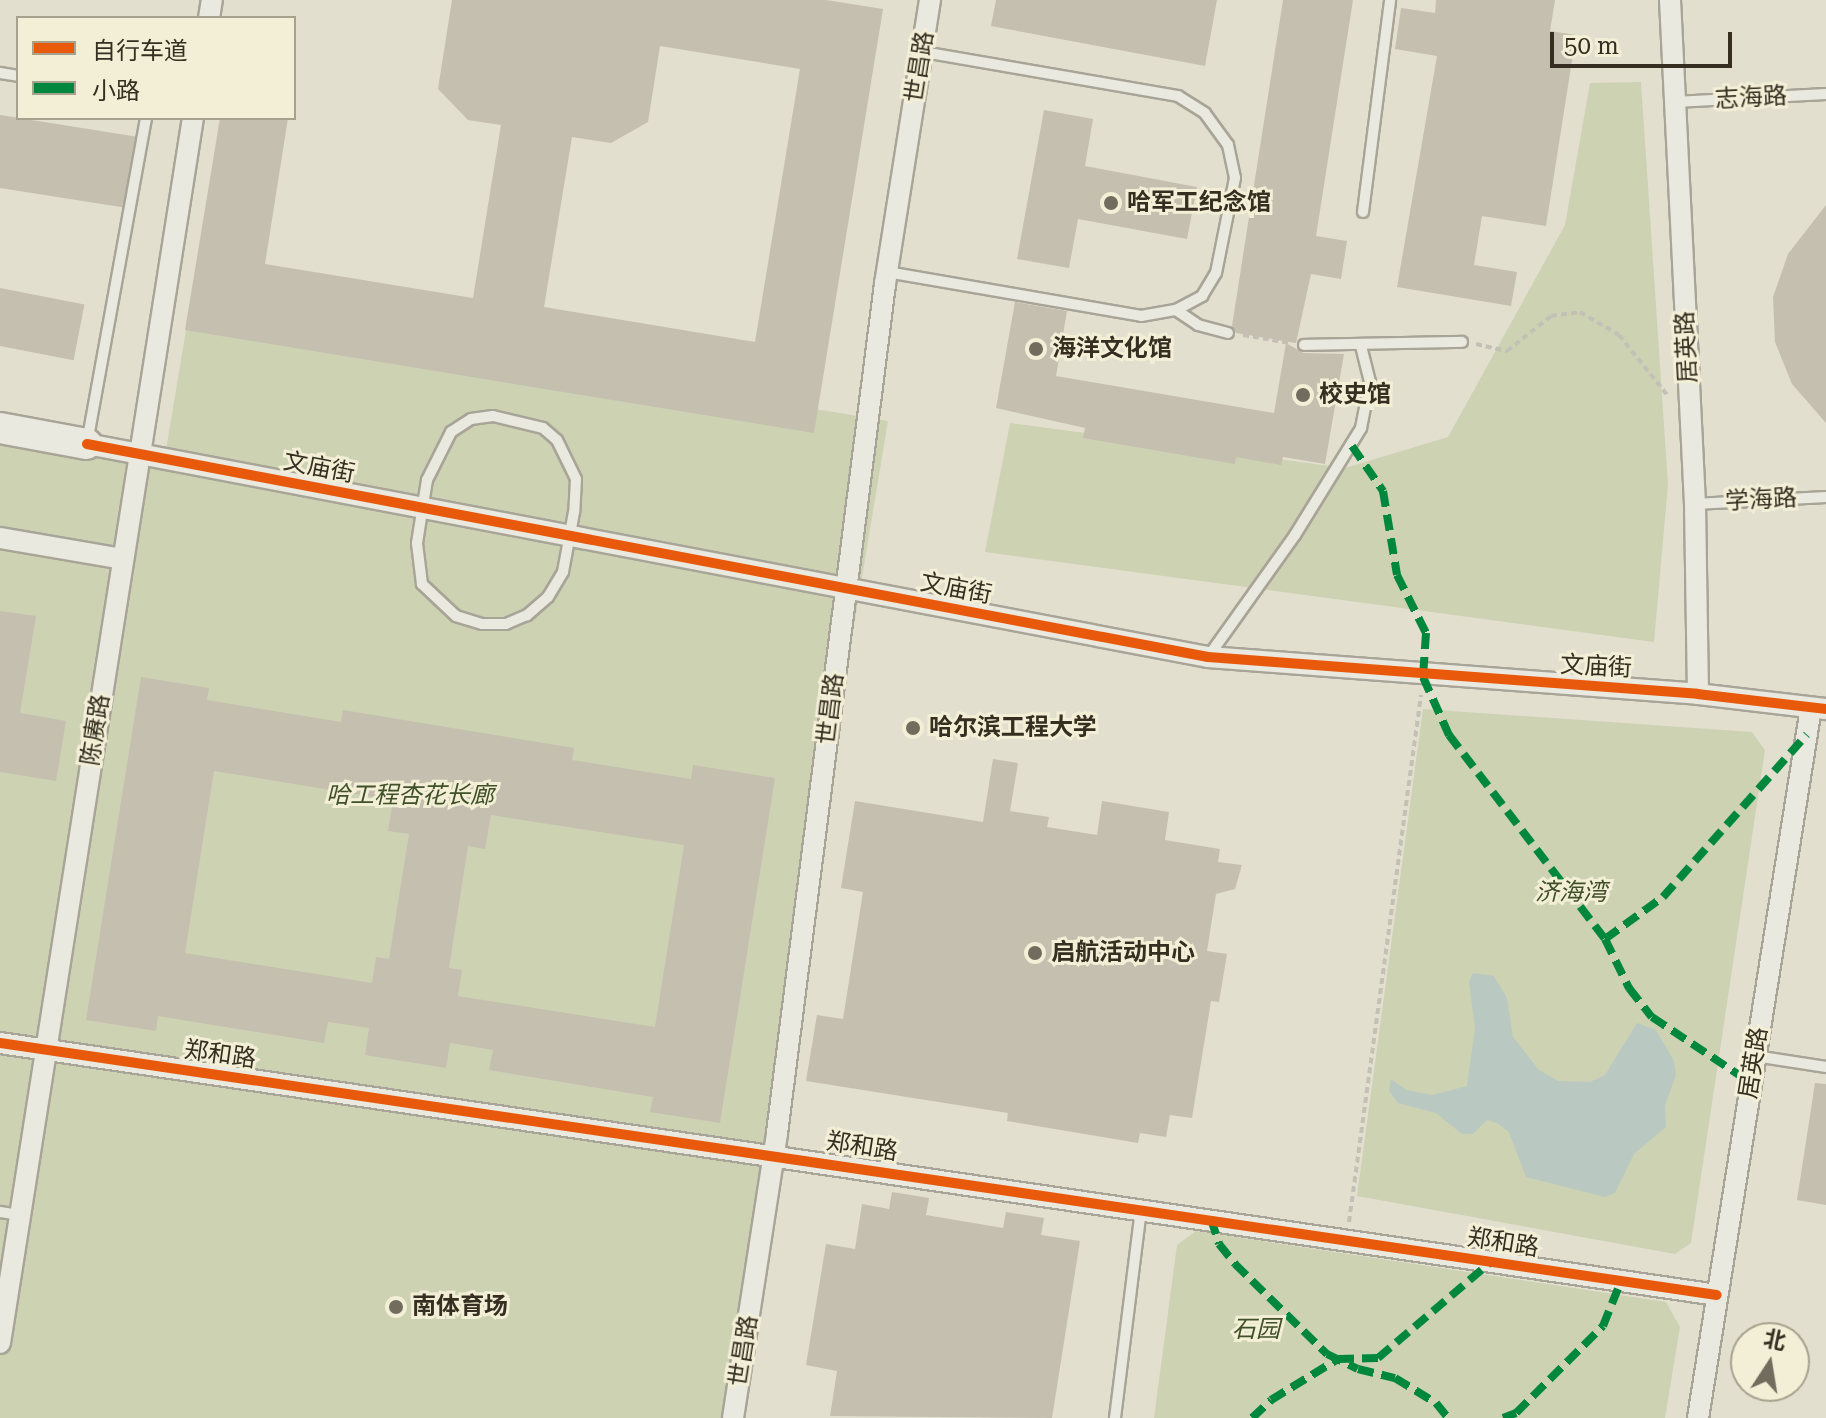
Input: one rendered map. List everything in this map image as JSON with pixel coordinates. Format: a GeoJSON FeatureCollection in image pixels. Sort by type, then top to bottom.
{"type":"FeatureCollection","features":[{"type":"Feature","properties":{"kind":"main road","name":"文庙街"},"geometry":{"type":"LineString","coordinates":[[0,428],[87,444]]}},
{"type":"Feature","properties":{"kind":"street","name":"世昌路"},"geometry":{"type":"LineString","coordinates":[[733,1418],[774,1154],[887,272],[930,0]]}},
{"type":"Feature","properties":{"kind":"street","name":"居英路"},"geometry":{"type":"LineString","coordinates":[[1670,0],[1695,504],[1698,694]]}},
{"type":"Feature","properties":{"kind":"street","name":"陈赓路"},"geometry":{"type":"LineString","coordinates":[[0,1343],[10,1214],[45,1050],[193,120]]}},
{"type":"Feature","properties":{"kind":"street","name":"文庙街"},"geometry":{"type":"LineString","coordinates":[[87,444],[1208,657],[1423,677],[1698,694],[1818,708]]}},
{"type":"Feature","properties":{"kind":"street"},"geometry":{"type":"LineString","coordinates":[[0,538],[123,559]]}},
{"type":"Feature","properties":{"kind":"street","name":"居英路"},"geometry":{"type":"LineString","coordinates":[[1698,1418],[1755,1056],[1818,708]]}},
{"type":"Feature","properties":{"kind":"street","name":"郑和路"},"geometry":{"type":"LineString","coordinates":[[0,1043],[774,1154],[1717,1295]]}},
{"type":"Feature","properties":{"kind":"lane"},"geometry":{"type":"LineString","coordinates":[[1363,212],[1390,0]]}},
{"type":"Feature","properties":{"kind":"lane"},"geometry":{"type":"LineString","coordinates":[[887,272],[1141,316],[1176,310],[1202,296],[1216,273],[1235,178],[1228,145],[1205,113],[1178,96],[922,52]]}},
{"type":"Feature","properties":{"kind":"lane","name":"志海路"},"geometry":{"type":"LineString","coordinates":[[1675,102],[1826,94]]}},
{"type":"Feature","properties":{"kind":"lane"},"geometry":{"type":"LineString","coordinates":[[87,444],[146,120]]}},
{"type":"Feature","properties":{"kind":"lane"},"geometry":{"type":"LineString","coordinates":[[1176,310],[1198,325],[1228,333]]}},
{"type":"Feature","properties":{"kind":"lane"},"geometry":{"type":"LineString","coordinates":[[1304,345],[1462,342]]}},
{"type":"Feature","properties":{"kind":"lane"},"geometry":{"type":"LineString","coordinates":[[1208,657],[1295,535],[1361,428],[1370,382],[1361,345]]}},
{"type":"Feature","properties":{"kind":"lane"},"geometry":{"type":"LineString","coordinates":[[493,416],[543,428],[570,458],[576,479],[570,536],[563,572],[548,597],[516,620],[482,624],[456,616],[422,584],[417,543],[427,480],[451,432],[471,419],[493,416]]}},
{"type":"Feature","properties":{"kind":"lane","name":"学海路"},"geometry":{"type":"LineString","coordinates":[[1695,504],[1826,497]]}},
{"type":"Feature","properties":{"kind":"lane"},"geometry":{"type":"LineString","coordinates":[[1755,1056],[1826,1067]]}},
{"type":"Feature","properties":{"kind":"lane"},"geometry":{"type":"LineString","coordinates":[[1115,1418],[1141,1209]]}},
{"type":"Feature","properties":{"kind":"path"},"geometry":{"type":"LineString","coordinates":[[1462,342],[1507,351],[1551,316],[1580,312],[1619,335],[1691,427]]}},
{"type":"Feature","properties":{"kind":"path"},"geometry":{"type":"LineString","coordinates":[[1228,333],[1304,345]]}},
{"type":"Feature","properties":{"kind":"path"},"geometry":{"type":"LineString","coordinates":[[1346,1239],[1423,677]]}},
{"type":"Feature","properties":{"kind":"green space"},"geometry":{"type":"Polygon","coordinates":[[[1641,82],[1668,485],[1654,642],[985,552],[1010,423],[1345,468],[1448,437],[1565,225],[1590,83],[1641,82]]]}},
{"type":"Feature","properties":{"kind":"green space","name":"哈工程杏花长廊"},"geometry":{"type":"Polygon","coordinates":[[[190,306],[888,421],[722,1418],[0,1418],[0,441],[163,468],[190,306]]]}},
{"type":"Feature","properties":{"kind":"green space","name":"济海湾"},"geometry":{"type":"Polygon","coordinates":[[[1423,709],[1752,732],[1765,750],[1691,1243],[1675,1254],[1357,1196],[1423,709]]]}},
{"type":"Feature","properties":{"kind":"green space","name":"石园"},"geometry":{"type":"Polygon","coordinates":[[[1196,1231],[1666,1302],[1680,1327],[1665,1418],[1154,1418],[1177,1245],[1196,1231]]]}},
{"type":"Feature","properties":{"kind":"shaded area"},"geometry":{"type":"Polygon","coordinates":[[[1473,973],[1494,976],[1507,998],[1513,1037],[1539,1070],[1558,1081],[1590,1082],[1605,1075],[1637,1023],[1656,1030],[1674,1061],[1676,1075],[1665,1105],[1666,1127],[1634,1154],[1615,1193],[1605,1197],[1526,1177],[1509,1132],[1497,1123],[1487,1120],[1473,1134],[1462,1134],[1436,1113],[1398,1103],[1389,1091],[1391,1079],[1406,1090],[1432,1095],[1467,1086],[1475,1028],[1469,982],[1473,973]]]}},
{"type":"Feature","properties":{"kind":"building"},"geometry":{"type":"Polygon","coordinates":[[[452,0],[826,0],[883,9],[814,433],[185,330],[220,120],[288,120],[265,264],[473,298],[501,125],[468,120],[438,89],[452,0]],[[660,46],[648,122],[611,143],[572,137],[544,307],[755,342],[800,69],[660,46]]]}},
{"type":"Feature","properties":{"kind":"building"},"geometry":{"type":"Polygon","coordinates":[[[996,0],[1217,0],[1205,66],[991,26],[996,0]]]}},
{"type":"Feature","properties":{"kind":"building"},"geometry":{"type":"Polygon","coordinates":[[[1283,0],[1353,0],[1316,236],[1347,241],[1341,279],[1311,274],[1296,343],[1236,333],[1232,326],[1283,0]]]}},
{"type":"Feature","properties":{"kind":"building"},"geometry":{"type":"Polygon","coordinates":[[[1436,0],[1555,0],[1550,31],[1576,35],[1546,226],[1482,216],[1474,265],[1517,272],[1511,306],[1397,287],[1437,56],[1395,49],[1401,8],[1435,13],[1436,0]]]}},
{"type":"Feature","properties":{"kind":"building","name":"哈军工纪念馆"},"geometry":{"type":"Polygon","coordinates":[[[1044,110],[1093,119],[1085,166],[1197,187],[1187,239],[1078,219],[1069,268],[1017,259],[1044,110]]]}},
{"type":"Feature","properties":{"kind":"building"},"geometry":{"type":"Polygon","coordinates":[[[0,115],[16,120],[135,136],[124,208],[0,188],[0,115]]]}},
{"type":"Feature","properties":{"kind":"building"},"geometry":{"type":"Polygon","coordinates":[[[1826,205],[1826,423],[1792,384],[1775,342],[1773,297],[1788,254],[1826,205]]]}},
{"type":"Feature","properties":{"kind":"building"},"geometry":{"type":"Polygon","coordinates":[[[0,288],[84,304],[74,360],[0,346],[0,288]]]}},
{"type":"Feature","properties":{"kind":"building"},"geometry":{"type":"Polygon","coordinates":[[[1015,302],[1067,311],[1056,376],[1274,413],[1286,343],[1303,353],[1344,354],[1325,464],[1283,457],[1281,465],[1236,457],[1235,464],[1083,438],[1085,428],[996,408],[1015,302]]]}},
{"type":"Feature","properties":{"kind":"building"},"geometry":{"type":"Polygon","coordinates":[[[0,611],[36,616],[20,713],[66,721],[56,781],[0,772],[0,611]]]}},
{"type":"Feature","properties":{"kind":"building"},"geometry":{"type":"Polygon","coordinates":[[[141,677],[209,688],[207,700],[341,722],[343,710],[574,748],[572,760],[691,779],[693,765],[775,778],[720,1123],[650,1112],[653,1097],[489,1070],[493,1050],[450,1043],[446,1068],[365,1055],[369,1028],[328,1022],[324,1043],[158,1016],[156,1031],[86,1020],[141,677]],[[214,771],[185,953],[372,983],[376,957],[389,959],[409,834],[388,831],[393,800],[214,771]],[[491,815],[485,849],[468,846],[449,968],[462,970],[458,996],[655,1027],[684,845],[491,815]]]}},
{"type":"Feature","properties":{"kind":"building","name":"启航活动中心"},"geometry":{"type":"Polygon","coordinates":[[[993,759],[1018,763],[1010,811],[1049,817],[1047,827],[1097,835],[1102,801],[1169,812],[1165,840],[1220,849],[1218,862],[1242,865],[1235,889],[1216,894],[1207,951],[1227,954],[1219,1002],[1211,1001],[1192,1118],[1170,1115],[1166,1137],[1140,1133],[1138,1143],[1007,1121],[1008,1113],[806,1081],[817,1015],[843,1019],[863,892],[841,888],[855,801],[983,822],[993,759]]]}},
{"type":"Feature","properties":{"kind":"building"},"geometry":{"type":"Polygon","coordinates":[[[1815,1083],[1826,1084],[1826,1205],[1797,1200],[1815,1083]]]}},
{"type":"Feature","properties":{"kind":"building"},"geometry":{"type":"Polygon","coordinates":[[[892,1192],[929,1198],[926,1215],[1003,1228],[1006,1212],[1044,1218],[1041,1235],[1080,1241],[1052,1418],[830,1416],[837,1371],[806,1365],[826,1244],[855,1249],[862,1204],[889,1209],[892,1192]]]}},
{"type":"Feature","properties":{"kind":"marked path"},"geometry":{"type":"LineString","coordinates":[[1352,446],[1383,491],[1397,575],[1426,633],[1423,677],[1449,735],[1605,939],[1629,988],[1652,1017],[1751,1083]]}},
{"type":"Feature","properties":{"kind":"marked path"},"geometry":{"type":"LineString","coordinates":[[1605,939],[1663,897],[1807,734]]}},
{"type":"Feature","properties":{"kind":"marked path"},"geometry":{"type":"LineString","coordinates":[[1211,1219],[1219,1244],[1235,1264],[1327,1354],[1358,1369],[1395,1378],[1436,1403],[1448,1418]]}},
{"type":"Feature","properties":{"kind":"marked path"},"geometry":{"type":"LineString","coordinates":[[1252,1418],[1271,1400],[1338,1359],[1378,1358],[1492,1261]]}},
{"type":"Feature","properties":{"kind":"marked path"},"geometry":{"type":"LineString","coordinates":[[1503,1418],[1516,1413],[1603,1326],[1621,1281]]}},
{"type":"Feature","properties":{"kind":"cycle path"},"geometry":{"type":"LineString","coordinates":[[87,444],[1208,657],[1698,694],[1826,709]]}},
{"type":"Feature","properties":{"kind":"cycle path"},"geometry":{"type":"LineString","coordinates":[[0,1043],[1717,1295]]}},
{"type":"Feature","properties":{"kind":"place","name":"哈军工纪念馆"},"geometry":{"type":"Point","coordinates":[1111,203]}},
{"type":"Feature","properties":{"kind":"place","name":"海洋文化馆"},"geometry":{"type":"Point","coordinates":[1036,349]}},
{"type":"Feature","properties":{"kind":"place","name":"校史馆"},"geometry":{"type":"Point","coordinates":[1303,395]}},
{"type":"Feature","properties":{"kind":"place","name":"哈尔滨工程大学"},"geometry":{"type":"Point","coordinates":[913,728]}},
{"type":"Feature","properties":{"kind":"place","name":"启航活动中心"},"geometry":{"type":"Point","coordinates":[1035,953]}},
{"type":"Feature","properties":{"kind":"place","name":"南体育场"},"geometry":{"type":"Point","coordinates":[396,1307]}}]}
